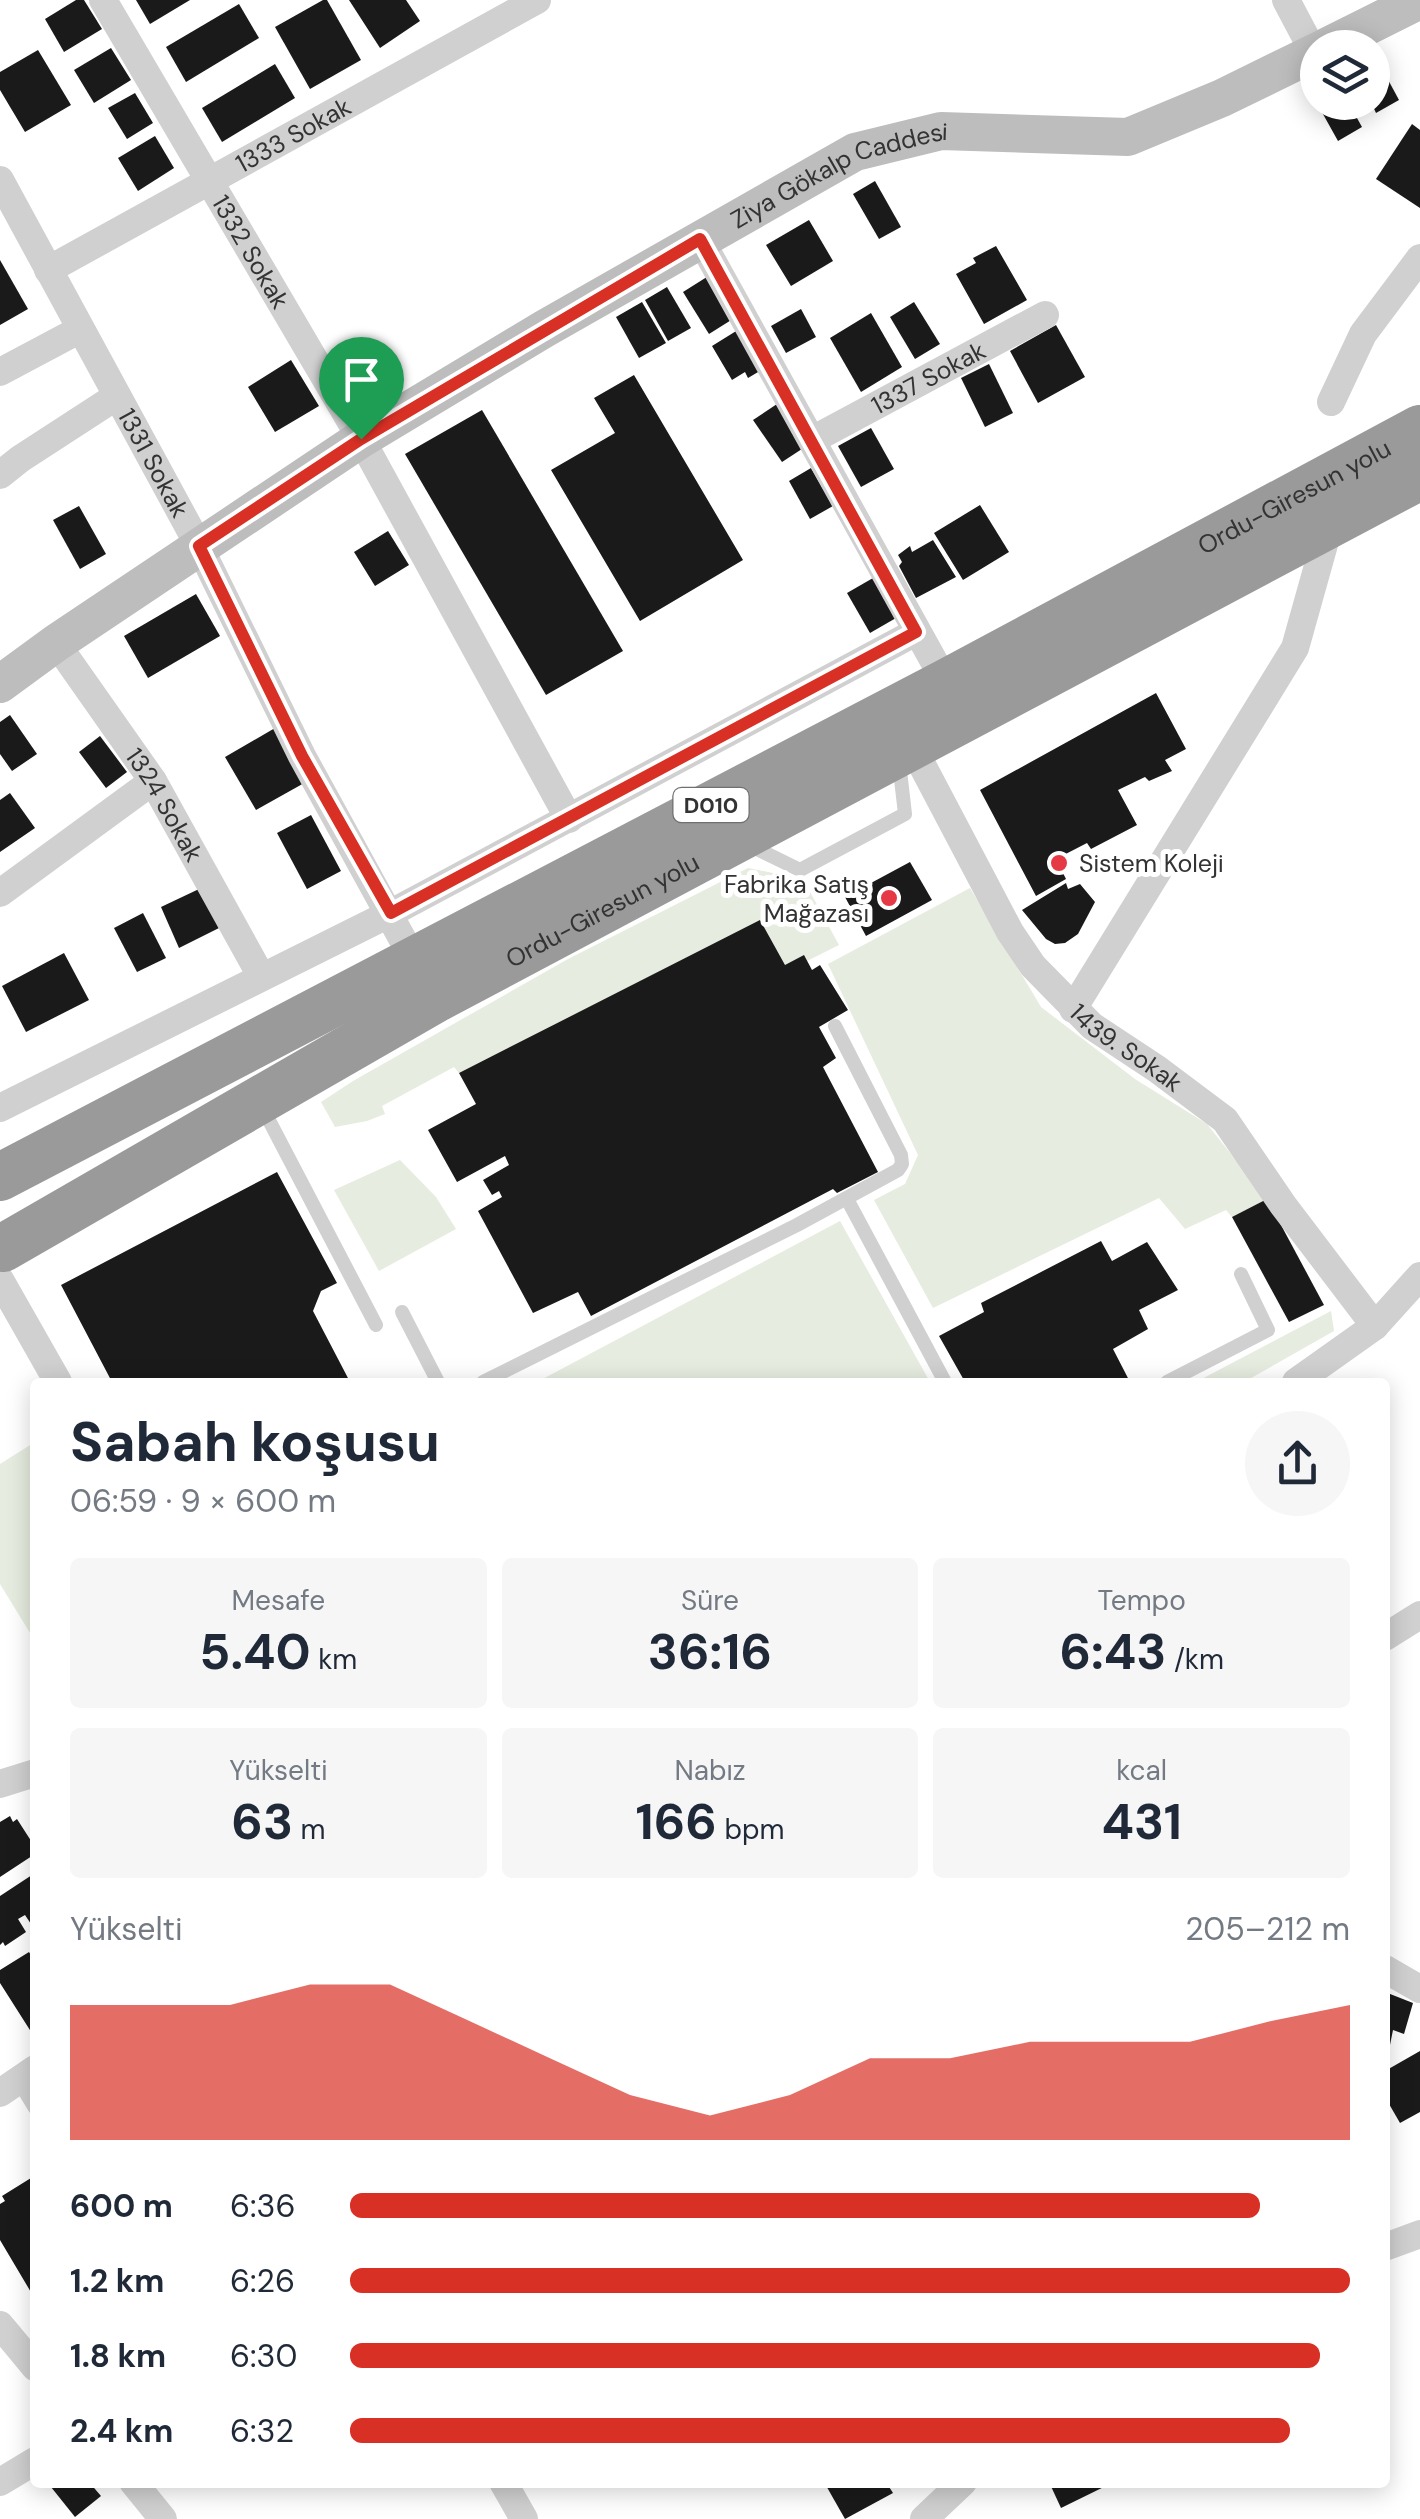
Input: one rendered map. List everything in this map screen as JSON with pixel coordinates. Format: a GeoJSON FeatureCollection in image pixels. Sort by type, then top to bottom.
{"type":"FeatureCollection","features":[{"type":"Feature","properties":{"kind":"highway","name":"Ordu-Giresun yolu"},"geometry":{"type":"LineString","coordinates":[[0,1177],[946,684],[1420,429]]}},
{"type":"Feature","properties":{"kind":"highway","name":"Ordu-Giresun yolu"},"geometry":{"type":"LineString","coordinates":[[1,1259],[259,1100],[437,998],[1420,476]]}},
{"type":"Feature","properties":{"kind":"highway"},"geometry":{"type":"LineString","coordinates":[[0,1177],[12,1191],[18,1211],[1,1259]]}},
{"type":"Feature","properties":{"kind":"street","name":"1332 Sokak"},"geometry":{"type":"LineString","coordinates":[[103,0],[361,439],[569,819]]}},
{"type":"Feature","properties":{"kind":"street","name":"1333 Sokak"},"geometry":{"type":"LineString","coordinates":[[48,270],[537,0]]}},
{"type":"Feature","properties":{"kind":"street"},"geometry":{"type":"LineString","coordinates":[[1286,0],[1306,30]]}},
{"type":"Feature","properties":{"kind":"street","name":"Ziya Gökalp Caddesi"},"geometry":{"type":"LineString","coordinates":[[1359,30],[1420,0]]}},
{"type":"Feature","properties":{"kind":"street","name":"Ziya Gökalp Caddesi"},"geometry":{"type":"LineString","coordinates":[[0,684],[361,439],[855,152],[941,131],[1128,137],[1222,98],[1300,59]]}},
{"type":"Feature","properties":{"kind":"street","name":"1331 Sokak"},"geometry":{"type":"LineString","coordinates":[[0,180],[199,546],[302,756],[414,960]]}},
{"type":"Feature","properties":{"kind":"street"},"geometry":{"type":"LineString","coordinates":[[700,239],[946,684]]}},
{"type":"Feature","properties":{"kind":"street"},"geometry":{"type":"LineString","coordinates":[[1330,402],[1363,334],[1420,258]]}},
{"type":"Feature","properties":{"kind":"street","name":"1337 Sokak"},"geometry":{"type":"LineString","coordinates":[[812,440],[1045,315]]}},
{"type":"Feature","properties":{"kind":"street"},"geometry":{"type":"LineString","coordinates":[[0,372],[79,330]]}},
{"type":"Feature","properties":{"kind":"street"},"geometry":{"type":"LineString","coordinates":[[0,475],[117,396]]}},
{"type":"Feature","properties":{"kind":"street"},"geometry":{"type":"LineString","coordinates":[[1073,1009],[1295,648],[1330,523]]}},
{"type":"Feature","properties":{"kind":"street"},"geometry":{"type":"LineString","coordinates":[[0,1108],[391,913],[916,632]]}},
{"type":"Feature","properties":{"kind":"street","name":"1324 Sokak"},"geometry":{"type":"LineString","coordinates":[[56,643],[152,781],[261,976]]}},
{"type":"Feature","properties":{"kind":"street","name":"1439. Sokak"},"geometry":{"type":"LineString","coordinates":[[904,747],[1033,966],[1092,1026],[1225,1120],[1282,1206],[1375,1326]]}},
{"type":"Feature","properties":{"kind":"street"},"geometry":{"type":"LineString","coordinates":[[0,893],[152,781]]}},
{"type":"Feature","properties":{"kind":"street"},"geometry":{"type":"LineString","coordinates":[[1,1259],[56,1378]]}},
{"type":"Feature","properties":{"kind":"street"},"geometry":{"type":"LineString","coordinates":[[1302,1378],[1375,1326],[1420,1276]]}},
{"type":"Feature","properties":{"kind":"street"},"geometry":{"type":"LineString","coordinates":[[1390,1634],[1420,1615]]}},
{"type":"Feature","properties":{"kind":"street"},"geometry":{"type":"LineString","coordinates":[[0,1784],[30,1775]]}},
{"type":"Feature","properties":{"kind":"street"},"geometry":{"type":"LineString","coordinates":[[1390,1972],[1420,1990]]}},
{"type":"Feature","properties":{"kind":"street"},"geometry":{"type":"LineString","coordinates":[[1390,2245],[1420,2234]]}},
{"type":"Feature","properties":{"kind":"street"},"geometry":{"type":"LineString","coordinates":[[0,2325],[30,2360]]}},
{"type":"Feature","properties":{"kind":"street"},"geometry":{"type":"LineString","coordinates":[[0,2482],[30,2464]]}},
{"type":"Feature","properties":{"kind":"street"},"geometry":{"type":"LineString","coordinates":[[138,2488],[163,2519]]}},
{"type":"Feature","properties":{"kind":"street"},"geometry":{"type":"LineString","coordinates":[[507,2488],[524,2519]]}},
{"type":"Feature","properties":{"kind":"street"},"geometry":{"type":"LineString","coordinates":[[924,2519],[957,2488]]}},
{"type":"Feature","properties":{"kind":"lane"},"geometry":{"type":"LineString","coordinates":[[491,1378],[893,1174],[902,1164],[901,1155],[836,1026]]}},
{"type":"Feature","properties":{"kind":"lane"},"geometry":{"type":"LineString","coordinates":[[259,1100],[376,1325]]}},
{"type":"Feature","properties":{"kind":"lane"},"geometry":{"type":"LineString","coordinates":[[847,1199],[944,1378]]}},
{"type":"Feature","properties":{"kind":"lane"},"geometry":{"type":"LineString","coordinates":[[1175,1378],[1268,1330],[1241,1274]]}},
{"type":"Feature","properties":{"kind":"lane"},"geometry":{"type":"LineString","coordinates":[[402,1312],[436,1378]]}},
{"type":"Feature","properties":{"kind":"shaded area"},"geometry":{"type":"Polygon","coordinates":[[[748,868],[803,879],[839,945],[807,961],[785,965],[760,921],[459,1073],[454,1067],[382,1106],[385,1114],[335,1127],[321,1102],[353,1081],[568,959],[748,868]]]}},
{"type":"Feature","properties":{"kind":"shaded area"},"geometry":{"type":"Polygon","coordinates":[[[970,888],[1041,1007],[1135,1079],[1207,1124],[1267,1199],[1232,1217],[1226,1210],[1185,1229],[1159,1198],[933,1308],[874,1200],[905,1184],[918,1155],[828,964],[970,888]]]}},
{"type":"Feature","properties":{"kind":"shaded area"},"geometry":{"type":"Polygon","coordinates":[[[400,1160],[436,1197],[456,1229],[379,1271],[334,1190],[400,1160]]]}},
{"type":"Feature","properties":{"kind":"shaded area"},"geometry":{"type":"Polygon","coordinates":[[[840,1221],[928,1378],[545,1378],[840,1221]]]}},
{"type":"Feature","properties":{"kind":"shaded area"},"geometry":{"type":"Polygon","coordinates":[[[1331,1311],[1334,1331],[1251,1378],[1204,1378],[1331,1311]]]}},
{"type":"Feature","properties":{"kind":"shaded area"},"geometry":{"type":"Polygon","coordinates":[[[30,1445],[30,1633],[0,1584],[0,1464],[30,1445]]]}},
{"type":"Feature","properties":{"kind":"building"},"geometry":{"type":"Polygon","coordinates":[[[76,0],[84,0],[102,29],[64,52],[45,19],[76,0]]]}},
{"type":"Feature","properties":{"kind":"building"},"geometry":{"type":"Polygon","coordinates":[[[136,0],[190,0],[150,24],[136,0]]]}},
{"type":"Feature","properties":{"kind":"building"},"geometry":{"type":"Polygon","coordinates":[[[327,0],[361,60],[310,89],[275,27],[327,0]]]}},
{"type":"Feature","properties":{"kind":"building"},"geometry":{"type":"Polygon","coordinates":[[[349,0],[406,0],[420,21],[380,48],[349,0]]]}},
{"type":"Feature","properties":{"kind":"building"},"geometry":{"type":"Polygon","coordinates":[[[239,4],[259,38],[186,82],[166,47],[239,4]]]}},
{"type":"Feature","properties":{"kind":"building"},"geometry":{"type":"Polygon","coordinates":[[[111,48],[131,80],[94,103],[74,70],[111,48]]]}},
{"type":"Feature","properties":{"kind":"building"},"geometry":{"type":"Polygon","coordinates":[[[38,50],[71,105],[25,132],[0,90],[0,72],[38,50]]]}},
{"type":"Feature","properties":{"kind":"building"},"geometry":{"type":"Polygon","coordinates":[[[275,64],[295,98],[222,142],[202,108],[275,64]]]}},
{"type":"Feature","properties":{"kind":"building"},"geometry":{"type":"Polygon","coordinates":[[[1390,83],[1399,100],[1390,105],[1390,83]]]}},
{"type":"Feature","properties":{"kind":"building"},"geometry":{"type":"Polygon","coordinates":[[[135,93],[153,123],[127,139],[108,108],[135,93]]]}},
{"type":"Feature","properties":{"kind":"building"},"geometry":{"type":"Polygon","coordinates":[[[1326,120],[1358,120],[1362,127],[1338,141],[1326,120]]]}},
{"type":"Feature","properties":{"kind":"building"},"geometry":{"type":"Polygon","coordinates":[[[1412,124],[1420,130],[1420,208],[1376,179],[1412,124]]]}},
{"type":"Feature","properties":{"kind":"building"},"geometry":{"type":"Polygon","coordinates":[[[155,136],[174,168],[138,191],[118,158],[155,136]]]}},
{"type":"Feature","properties":{"kind":"building"},"geometry":{"type":"Polygon","coordinates":[[[875,181],[901,227],[879,239],[853,194],[875,181]]]}},
{"type":"Feature","properties":{"kind":"building"},"geometry":{"type":"Polygon","coordinates":[[[809,220],[833,261],[791,286],[766,245],[809,220]]]}},
{"type":"Feature","properties":{"kind":"building"},"geometry":{"type":"Polygon","coordinates":[[[996,246],[1027,300],[984,324],[956,274],[976,263],[973,258],[996,246]]]}},
{"type":"Feature","properties":{"kind":"building"},"geometry":{"type":"Polygon","coordinates":[[[0,260],[28,309],[0,325],[0,260]]]}},
{"type":"Feature","properties":{"kind":"building"},"geometry":{"type":"Polygon","coordinates":[[[710,275],[736,317],[709,334],[683,292],[710,275]]]}},
{"type":"Feature","properties":{"kind":"building"},"geometry":{"type":"Polygon","coordinates":[[[667,287],[691,328],[668,341],[645,300],[667,287]]]}},
{"type":"Feature","properties":{"kind":"building"},"geometry":{"type":"Polygon","coordinates":[[[642,302],[666,343],[639,358],[616,317],[642,302]]]}},
{"type":"Feature","properties":{"kind":"building"},"geometry":{"type":"Polygon","coordinates":[[[914,302],[940,344],[915,359],[890,317],[914,302]]]}},
{"type":"Feature","properties":{"kind":"building"},"geometry":{"type":"Polygon","coordinates":[[[801,309],[816,337],[786,353],[771,326],[801,309]]]}},
{"type":"Feature","properties":{"kind":"building"},"geometry":{"type":"Polygon","coordinates":[[[871,313],[902,367],[861,392],[830,338],[871,313]]]}},
{"type":"Feature","properties":{"kind":"building"},"geometry":{"type":"Polygon","coordinates":[[[1056,325],[1085,377],[1038,403],[1010,351],[1056,325]]]}},
{"type":"Feature","properties":{"kind":"building"},"geometry":{"type":"Polygon","coordinates":[[[741,328],[765,368],[748,378],[745,372],[732,380],[712,346],[741,328]]]}},
{"type":"Feature","properties":{"kind":"building"},"geometry":{"type":"Polygon","coordinates":[[[291,360],[319,406],[275,432],[248,387],[291,360]]]}},
{"type":"Feature","properties":{"kind":"building"},"geometry":{"type":"Polygon","coordinates":[[[989,364],[1013,413],[985,427],[961,378],[989,364]]]}},
{"type":"Feature","properties":{"kind":"building"},"geometry":{"type":"Polygon","coordinates":[[[634,375],[743,560],[640,621],[551,470],[615,433],[594,398],[634,375]]]}},
{"type":"Feature","properties":{"kind":"building"},"geometry":{"type":"Polygon","coordinates":[[[777,404],[805,447],[782,462],[753,420],[777,404]]]}},
{"type":"Feature","properties":{"kind":"building"},"geometry":{"type":"Polygon","coordinates":[[[482,410],[623,651],[546,695],[405,454],[482,410]]]}},
{"type":"Feature","properties":{"kind":"building"},"geometry":{"type":"Polygon","coordinates":[[[871,428],[894,469],[861,487],[838,446],[871,428]]]}},
{"type":"Feature","properties":{"kind":"building"},"geometry":{"type":"Polygon","coordinates":[[[811,468],[833,506],[810,519],[789,481],[811,468]]]}},
{"type":"Feature","properties":{"kind":"building"},"geometry":{"type":"Polygon","coordinates":[[[980,505],[1009,552],[963,580],[934,533],[980,505]]]}},
{"type":"Feature","properties":{"kind":"building"},"geometry":{"type":"Polygon","coordinates":[[[79,506],[106,554],[80,569],[53,520],[79,506]]]}},
{"type":"Feature","properties":{"kind":"building"},"geometry":{"type":"Polygon","coordinates":[[[388,531],[409,565],[375,586],[354,552],[388,531]]]}},
{"type":"Feature","properties":{"kind":"building"},"geometry":{"type":"Polygon","coordinates":[[[933,540],[956,577],[916,598],[899,566],[902,562],[898,555],[910,546],[912,552],[933,540]]]}},
{"type":"Feature","properties":{"kind":"building"},"geometry":{"type":"Polygon","coordinates":[[[873,578],[896,618],[870,633],[847,593],[873,578]]]}},
{"type":"Feature","properties":{"kind":"building"},"geometry":{"type":"Polygon","coordinates":[[[196,594],[220,636],[148,678],[124,636],[196,594]]]}},
{"type":"Feature","properties":{"kind":"building"},"geometry":{"type":"Polygon","coordinates":[[[1156,693],[1186,749],[1165,760],[1172,771],[1149,781],[1145,777],[1118,790],[1137,825],[1091,849],[1087,843],[1056,859],[1066,879],[1036,896],[980,790],[1156,693]]]}},
{"type":"Feature","properties":{"kind":"building"},"geometry":{"type":"Polygon","coordinates":[[[10,715],[37,754],[12,771],[0,754],[0,722],[10,715]]]}},
{"type":"Feature","properties":{"kind":"building"},"geometry":{"type":"Polygon","coordinates":[[[275,728],[306,782],[256,810],[225,757],[275,728]]]}},
{"type":"Feature","properties":{"kind":"building"},"geometry":{"type":"Polygon","coordinates":[[[100,736],[127,772],[106,788],[79,752],[100,736]]]}},
{"type":"Feature","properties":{"kind":"building"},"geometry":{"type":"Polygon","coordinates":[[[10,793],[35,828],[0,852],[0,800],[10,793]]]}},
{"type":"Feature","properties":{"kind":"building"},"geometry":{"type":"Polygon","coordinates":[[[311,815],[341,871],[307,889],[277,833],[311,815]]]}},
{"type":"Feature","properties":{"kind":"building","name":"Fabrika Satış Mağazası"},"geometry":{"type":"Polygon","coordinates":[[[910,862],[932,900],[866,936],[845,897],[910,862]]]}},
{"type":"Feature","properties":{"kind":"building"},"geometry":{"type":"Polygon","coordinates":[[[1066,883],[1068,889],[1080,884],[1095,902],[1078,934],[1065,943],[1055,944],[1022,910],[1066,883]]]}},
{"type":"Feature","properties":{"kind":"building"},"geometry":{"type":"Polygon","coordinates":[[[199,889],[219,928],[179,948],[161,907],[199,889]]]}},
{"type":"Feature","properties":{"kind":"building"},"geometry":{"type":"Polygon","coordinates":[[[143,913],[166,958],[137,972],[114,928],[143,913]]]}},
{"type":"Feature","properties":{"kind":"building"},"geometry":{"type":"Polygon","coordinates":[[[760,920],[785,965],[804,955],[812,970],[820,965],[848,1010],[819,1027],[836,1058],[823,1067],[878,1172],[837,1193],[833,1189],[591,1316],[578,1292],[533,1313],[478,1211],[502,1197],[499,1191],[492,1195],[483,1180],[509,1165],[505,1156],[457,1182],[428,1130],[476,1104],[459,1073],[760,920]]]}},
{"type":"Feature","properties":{"kind":"building"},"geometry":{"type":"Polygon","coordinates":[[[64,953],[89,1000],[26,1032],[2,986],[64,953]]]}},
{"type":"Feature","properties":{"kind":"building"},"geometry":{"type":"Polygon","coordinates":[[[277,1172],[337,1283],[321,1291],[313,1311],[348,1378],[110,1378],[61,1285],[277,1172]]]}},
{"type":"Feature","properties":{"kind":"building"},"geometry":{"type":"Polygon","coordinates":[[[1267,1199],[1324,1305],[1289,1322],[1232,1217],[1267,1199]]]}},
{"type":"Feature","properties":{"kind":"building"},"geometry":{"type":"Polygon","coordinates":[[[1101,1241],[1112,1261],[1147,1242],[1178,1290],[1139,1310],[1148,1329],[1113,1349],[1128,1378],[963,1378],[939,1336],[984,1312],[981,1303],[1101,1241]]]}},
{"type":"Feature","properties":{"kind":"building"},"geometry":{"type":"Polygon","coordinates":[[[10,1816],[13,1822],[17,1819],[30,1839],[30,1857],[0,1877],[0,1822],[10,1816]]]}},
{"type":"Feature","properties":{"kind":"building"},"geometry":{"type":"Polygon","coordinates":[[[30,1876],[30,1922],[25,1915],[18,1919],[26,1932],[5,1946],[3,1942],[0,1945],[0,1896],[30,1876]]]}},
{"type":"Feature","properties":{"kind":"building"},"geometry":{"type":"Polygon","coordinates":[[[30,1954],[30,2030],[0,1983],[0,1970],[30,1954]]]}},
{"type":"Feature","properties":{"kind":"building"},"geometry":{"type":"Polygon","coordinates":[[[1390,1994],[1413,2003],[1404,2034],[1393,2030],[1390,2045],[1390,1994]]]}},
{"type":"Feature","properties":{"kind":"building"},"geometry":{"type":"Polygon","coordinates":[[[1420,2051],[1420,2112],[1400,2123],[1390,2106],[1390,2068],[1420,2051]]]}},
{"type":"Feature","properties":{"kind":"building"},"geometry":{"type":"Polygon","coordinates":[[[30,2179],[30,2291],[0,2240],[0,2204],[5,2201],[2,2196],[30,2179]]]}},
{"type":"Feature","properties":{"kind":"building"},"geometry":{"type":"Polygon","coordinates":[[[52,2488],[94,2488],[101,2496],[75,2517],[52,2488]]]}},
{"type":"Feature","properties":{"kind":"building"},"geometry":{"type":"Polygon","coordinates":[[[827,2488],[890,2488],[893,2493],[845,2519],[827,2488]]]}},
{"type":"Feature","properties":{"kind":"building"},"geometry":{"type":"Polygon","coordinates":[[[1052,2488],[1102,2488],[1061,2508],[1052,2488]]]}},
{"type":"Feature","properties":{"kind":"place","name":"Sistem Koleji"},"geometry":{"type":"Point","coordinates":[1059,863]}},
{"type":"Feature","properties":{"kind":"place","name":"Fabrika Satış Mağazası"},"geometry":{"type":"Point","coordinates":[889,898]}},
{"type":"Feature","properties":{"kind":"route"},"geometry":{"type":"LineString","coordinates":[[700,239],[916,632],[391,913],[302,756],[199,546],[361,439],[700,239]]}}]}
